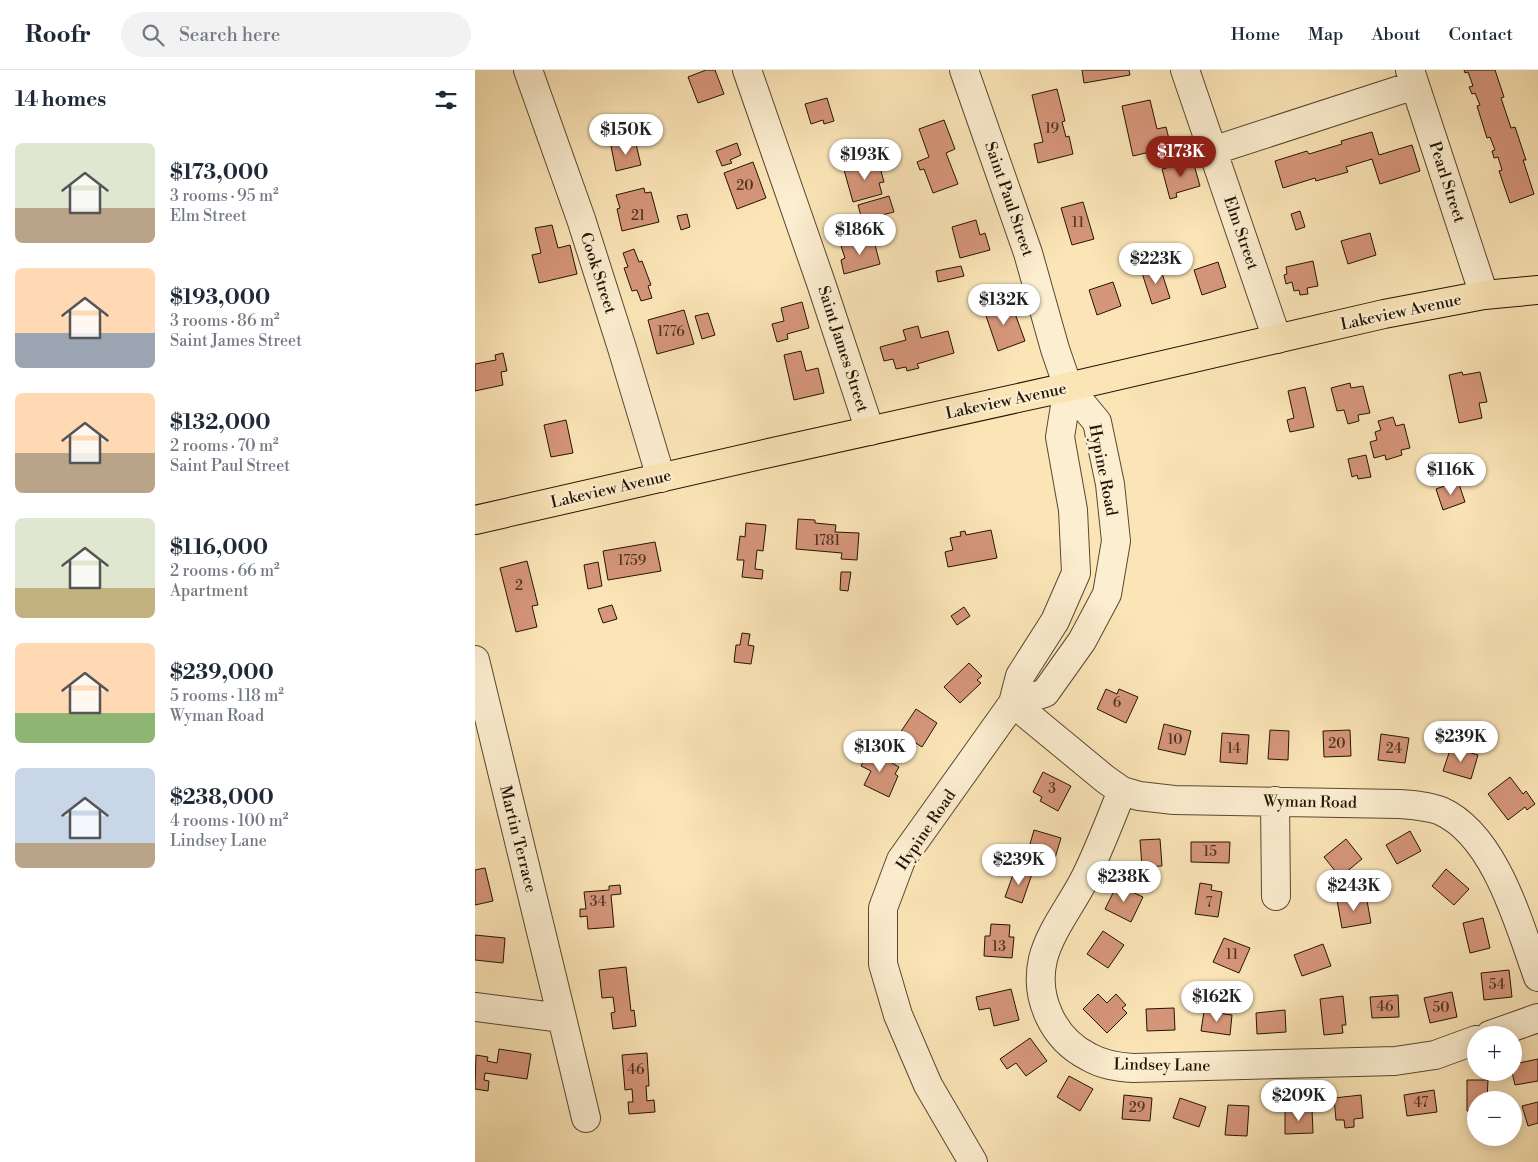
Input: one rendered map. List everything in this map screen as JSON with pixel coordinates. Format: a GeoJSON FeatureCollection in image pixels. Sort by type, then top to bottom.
{"type":"FeatureCollection","features":[{"type":"Feature","properties":{"kind":"main road","name":"Lakeview Avenue"},"geometry":{"type":"LineString","coordinates":[[476,515],[661,478],[1384,314],[1484,295],[1538,290]]}},
{"type":"Feature","properties":{"kind":"street","name":"Cook Street"},"geometry":{"type":"LineString","coordinates":[[528,70],[581,218],[661,478]]}},
{"type":"Feature","properties":{"kind":"street","name":"Saint James Street"},"geometry":{"type":"LineString","coordinates":[[747,70],[870,431]]}},
{"type":"Feature","properties":{"kind":"street","name":"Saint Paul Street"},"geometry":{"type":"LineString","coordinates":[[964,70],[1028,253],[1055,349],[1068,387]]}},
{"type":"Feature","properties":{"kind":"street","name":"Elm Street"},"geometry":{"type":"LineString","coordinates":[[1185,70],[1277,339]]}},
{"type":"Feature","properties":{"kind":"street"},"geometry":{"type":"LineString","coordinates":[[1212,151],[1413,78]]}},
{"type":"Feature","properties":{"kind":"street","name":"Pearl Street"},"geometry":{"type":"LineString","coordinates":[[1413,78],[1484,295]]}},
{"type":"Feature","properties":{"kind":"street","name":"Hypine Road"},"geometry":{"type":"LineString","coordinates":[[1013,703],[1045,693],[1082,642],[1107,594],[1116,541],[1109,484],[1097,422],[1068,387]]}},
{"type":"Feature","properties":{"kind":"street","name":"Hypine Road"},"geometry":{"type":"LineString","coordinates":[[973,1162],[928,1085],[898,1015],[883,964],[883,908],[901,860],[1013,703],[1020,676],[1055,621],[1076,573],[1073,510],[1060,438],[1068,387]]}},
{"type":"Feature","properties":{"kind":"street","name":"Martin Terrace"},"geometry":{"type":"LineString","coordinates":[[475,660],[586,1118]]}},
{"type":"Feature","properties":{"kind":"street","name":"Wyman Road"},"geometry":{"type":"LineString","coordinates":[[1013,703],[1121,791],[1139,796],[1399,804],[1440,810],[1455,819],[1482,848],[1494,865],[1505,886],[1538,977]]}},
{"type":"Feature","properties":{"kind":"street","name":"Lindsey Lane"},"geometry":{"type":"LineString","coordinates":[[1121,791],[1086,876],[1047,945],[1043,959],[1041,974],[1044,1003],[1049,1017],[1066,1041],[1077,1050],[1089,1058],[1103,1063],[1133,1068],[1395,1061],[1435,1055],[1467,1043]]}},
{"type":"Feature","properties":{"kind":"street"},"geometry":{"type":"LineString","coordinates":[[1275,801],[1275,896]]}},
{"type":"Feature","properties":{"kind":"street"},"geometry":{"type":"LineString","coordinates":[[475,1006],[561,1018]]}},
{"type":"Feature","properties":{"kind":"street"},"geometry":{"type":"LineString","coordinates":[[1515,1026],[1538,1018]]}},
{"type":"Feature","properties":{"kind":"building"},"geometry":{"type":"Polygon","coordinates":[[[706,70],[715,70],[724,94],[698,103],[688,77],[706,70]]]}},
{"type":"Feature","properties":{"kind":"building"},"geometry":{"type":"Polygon","coordinates":[[[1082,70],[1129,70],[1130,75],[1084,83],[1082,70]]]}},
{"type":"Feature","properties":{"kind":"building"},"geometry":{"type":"Polygon","coordinates":[[[1464,70],[1495,70],[1504,97],[1501,98],[1511,128],[1515,127],[1526,160],[1523,160],[1534,194],[1510,203],[1499,171],[1502,170],[1498,157],[1494,158],[1492,151],[1495,150],[1490,137],[1487,138],[1477,106],[1480,105],[1475,93],[1472,94],[1469,87],[1473,86],[1468,72],[1465,73],[1464,70]]]}},
{"type":"Feature","properties":{"kind":"building"},"geometry":{"type":"Polygon","coordinates":[[[1057,89],[1065,121],[1062,122],[1066,137],[1069,136],[1073,154],[1038,163],[1034,144],[1043,142],[1032,95],[1057,89]]]}},
{"type":"Feature","properties":{"kind":"building"},"geometry":{"type":"Polygon","coordinates":[[[827,98],[834,121],[824,124],[823,120],[811,124],[805,104],[827,98]]]}},
{"type":"Feature","properties":{"kind":"building"},"geometry":{"type":"Polygon","coordinates":[[[1150,100],[1157,129],[1166,127],[1171,147],[1133,156],[1122,106],[1150,100]]]}},
{"type":"Feature","properties":{"kind":"building"},"geometry":{"type":"Polygon","coordinates":[[[944,120],[955,149],[946,153],[958,184],[933,193],[924,169],[920,170],[917,162],[929,157],[919,129],[944,120]]]}},
{"type":"Feature","properties":{"kind":"building"},"geometry":{"type":"Polygon","coordinates":[[[1372,132],[1379,155],[1412,145],[1420,171],[1380,184],[1372,159],[1346,167],[1348,172],[1316,181],[1315,178],[1283,188],[1275,161],[1307,151],[1309,154],[1342,144],[1341,141],[1372,132]]]}},
{"type":"Feature","properties":{"kind":"building"},"geometry":{"type":"Polygon","coordinates":[[[635,140],[641,165],[616,171],[611,146],[635,140]]]}},
{"type":"Feature","properties":{"kind":"building"},"geometry":{"type":"Polygon","coordinates":[[[737,143],[741,155],[730,160],[732,163],[722,166],[716,151],[737,143]]]}},
{"type":"Feature","properties":{"kind":"building"},"geometry":{"type":"Polygon","coordinates":[[[878,160],[884,182],[879,183],[882,194],[853,202],[844,170],[878,160]]]}},
{"type":"Feature","properties":{"kind":"building"},"geometry":{"type":"Polygon","coordinates":[[[1193,161],[1200,186],[1176,193],[1177,197],[1170,199],[1162,169],[1193,161]]]}},
{"type":"Feature","properties":{"kind":"building"},"geometry":{"type":"Polygon","coordinates":[[[753,162],[766,198],[737,209],[724,173],[753,162]]]}},
{"type":"Feature","properties":{"kind":"building"},"geometry":{"type":"Polygon","coordinates":[[[644,188],[645,193],[651,192],[659,222],[622,231],[617,209],[620,208],[616,195],[644,188]]]}},
{"type":"Feature","properties":{"kind":"building"},"geometry":{"type":"Polygon","coordinates":[[[889,196],[894,212],[862,220],[858,205],[889,196]]]}},
{"type":"Feature","properties":{"kind":"building"},"geometry":{"type":"Polygon","coordinates":[[[1083,202],[1094,239],[1072,245],[1061,208],[1083,202]]]}},
{"type":"Feature","properties":{"kind":"building"},"geometry":{"type":"Polygon","coordinates":[[[1300,211],[1305,227],[1296,230],[1291,214],[1300,211]]]}},
{"type":"Feature","properties":{"kind":"building"},"geometry":{"type":"Polygon","coordinates":[[[687,214],[690,227],[681,230],[677,216],[687,214]]]}},
{"type":"Feature","properties":{"kind":"building"},"geometry":{"type":"Polygon","coordinates":[[[976,220],[980,235],[985,233],[990,250],[960,258],[952,227],[976,220]]]}},
{"type":"Feature","properties":{"kind":"building"},"geometry":{"type":"Polygon","coordinates":[[[552,225],[558,248],[570,245],[577,274],[539,283],[532,255],[541,253],[535,228],[552,225]]]}},
{"type":"Feature","properties":{"kind":"building"},"geometry":{"type":"Polygon","coordinates":[[[1370,233],[1376,255],[1348,264],[1341,241],[1370,233]]]}},
{"type":"Feature","properties":{"kind":"building"},"geometry":{"type":"Polygon","coordinates":[[[873,237],[880,264],[844,274],[841,260],[845,258],[841,246],[873,237]]]}},
{"type":"Feature","properties":{"kind":"building"},"geometry":{"type":"Polygon","coordinates":[[[634,249],[639,262],[642,261],[651,285],[648,286],[652,298],[641,301],[637,290],[632,291],[624,268],[628,267],[623,253],[634,249]]]}},
{"type":"Feature","properties":{"kind":"building"},"geometry":{"type":"Polygon","coordinates":[[[1313,261],[1318,286],[1307,288],[1308,294],[1300,295],[1299,290],[1294,291],[1292,282],[1286,284],[1284,275],[1287,274],[1286,267],[1313,261]]]}},
{"type":"Feature","properties":{"kind":"building"},"geometry":{"type":"Polygon","coordinates":[[[1218,262],[1226,287],[1202,295],[1194,270],[1218,262]]]}},
{"type":"Feature","properties":{"kind":"building"},"geometry":{"type":"Polygon","coordinates":[[[961,266],[964,276],[938,282],[936,271],[961,266]]]}},
{"type":"Feature","properties":{"kind":"building"},"geometry":{"type":"Polygon","coordinates":[[[1160,267],[1170,298],[1152,304],[1142,273],[1160,267]]]}},
{"type":"Feature","properties":{"kind":"building"},"geometry":{"type":"Polygon","coordinates":[[[1113,282],[1121,306],[1097,315],[1089,290],[1113,282]]]}},
{"type":"Feature","properties":{"kind":"building"},"geometry":{"type":"Polygon","coordinates":[[[1010,300],[1025,341],[998,351],[984,310],[1010,300]]]}},
{"type":"Feature","properties":{"kind":"building"},"geometry":{"type":"Polygon","coordinates":[[[802,302],[809,328],[787,334],[788,339],[777,342],[772,324],[784,321],[781,308],[802,302]]]}},
{"type":"Feature","properties":{"kind":"building"},"geometry":{"type":"Polygon","coordinates":[[[684,310],[694,344],[657,354],[648,320],[684,310]]]}},
{"type":"Feature","properties":{"kind":"building"},"geometry":{"type":"Polygon","coordinates":[[[708,313],[715,335],[702,339],[695,316],[708,313]]]}},
{"type":"Feature","properties":{"kind":"building"},"geometry":{"type":"Polygon","coordinates":[[[918,326],[921,338],[948,331],[954,353],[917,364],[919,368],[907,371],[906,367],[896,369],[893,359],[884,361],[880,347],[906,340],[903,330],[918,326]]]}},
{"type":"Feature","properties":{"kind":"building"},"geometry":{"type":"Polygon","coordinates":[[[801,351],[806,371],[818,368],[824,393],[794,400],[784,355],[801,351]]]}},
{"type":"Feature","properties":{"kind":"building"},"geometry":{"type":"Polygon","coordinates":[[[503,353],[507,371],[501,372],[503,385],[475,391],[475,364],[496,360],[495,355],[503,353]]]}},
{"type":"Feature","properties":{"kind":"building"},"geometry":{"type":"Polygon","coordinates":[[[1462,372],[1463,375],[1480,372],[1487,402],[1479,403],[1482,418],[1459,423],[1449,375],[1462,372]]]}},
{"type":"Feature","properties":{"kind":"building"},"geometry":{"type":"Polygon","coordinates":[[[1350,383],[1351,388],[1363,386],[1370,413],[1358,415],[1359,421],[1348,424],[1344,410],[1337,411],[1331,388],[1350,383]]]}},
{"type":"Feature","properties":{"kind":"building"},"geometry":{"type":"Polygon","coordinates":[[[1305,387],[1314,427],[1290,432],[1287,420],[1294,418],[1288,391],[1305,387]]]}},
{"type":"Feature","properties":{"kind":"building"},"geometry":{"type":"Polygon","coordinates":[[[1393,417],[1396,426],[1404,424],[1410,448],[1401,450],[1402,455],[1386,460],[1385,455],[1374,458],[1370,442],[1377,440],[1375,432],[1381,430],[1378,421],[1393,417]]]}},
{"type":"Feature","properties":{"kind":"building"},"geometry":{"type":"Polygon","coordinates":[[[566,420],[573,453],[551,457],[544,425],[566,420]]]}},
{"type":"Feature","properties":{"kind":"building"},"geometry":{"type":"Polygon","coordinates":[[[1366,455],[1371,477],[1358,479],[1357,475],[1352,477],[1348,459],[1366,455]]]}},
{"type":"Feature","properties":{"kind":"building"},"geometry":{"type":"Polygon","coordinates":[[[1458,481],[1465,502],[1443,510],[1436,489],[1458,481]]]}},
{"type":"Feature","properties":{"kind":"building"},"geometry":{"type":"Polygon","coordinates":[[[798,519],[815,520],[815,523],[836,525],[835,532],[859,533],[857,560],[841,559],[842,553],[796,549],[798,519]]]}},
{"type":"Feature","properties":{"kind":"building"},"geometry":{"type":"Polygon","coordinates":[[[746,523],[766,525],[763,551],[757,550],[755,569],[763,570],[762,579],[742,577],[744,560],[737,560],[740,536],[745,537],[746,523]]]}},
{"type":"Feature","properties":{"kind":"building"},"geometry":{"type":"Polygon","coordinates":[[[991,530],[997,558],[948,567],[945,552],[953,550],[950,538],[961,536],[960,532],[965,531],[966,535],[991,530]]]}},
{"type":"Feature","properties":{"kind":"building"},"geometry":{"type":"Polygon","coordinates":[[[655,542],[661,571],[608,580],[603,551],[655,542]]]}},
{"type":"Feature","properties":{"kind":"building"},"geometry":{"type":"Polygon","coordinates":[[[527,561],[538,605],[532,606],[537,627],[516,632],[500,568],[527,561]]]}},
{"type":"Feature","properties":{"kind":"building"},"geometry":{"type":"Polygon","coordinates":[[[598,562],[602,586],[588,589],[584,565],[598,562]]]}},
{"type":"Feature","properties":{"kind":"building"},"geometry":{"type":"Polygon","coordinates":[[[841,572],[851,572],[848,591],[840,590],[841,572]]]}},
{"type":"Feature","properties":{"kind":"building"},"geometry":{"type":"Polygon","coordinates":[[[612,605],[617,619],[603,623],[598,609],[612,605]]]}},
{"type":"Feature","properties":{"kind":"building"},"geometry":{"type":"Polygon","coordinates":[[[964,607],[970,616],[957,625],[951,616],[964,607]]]}},
{"type":"Feature","properties":{"kind":"building"},"geometry":{"type":"Polygon","coordinates":[[[742,633],[750,634],[748,645],[754,646],[751,664],[734,662],[736,645],[740,645],[742,633]]]}},
{"type":"Feature","properties":{"kind":"building"},"geometry":{"type":"Polygon","coordinates":[[[969,663],[982,676],[977,680],[981,683],[960,703],[944,687],[969,663]]]}},
{"type":"Feature","properties":{"kind":"building"},"geometry":{"type":"Polygon","coordinates":[[[1106,689],[1117,694],[1119,689],[1138,697],[1126,723],[1097,709],[1106,689]]]}},
{"type":"Feature","properties":{"kind":"building"},"geometry":{"type":"Polygon","coordinates":[[[916,709],[937,723],[922,747],[900,733],[916,709]]]}},
{"type":"Feature","properties":{"kind":"building"},"geometry":{"type":"Polygon","coordinates":[[[1164,724],[1191,731],[1185,755],[1158,749],[1164,724]]]}},
{"type":"Feature","properties":{"kind":"building"},"geometry":{"type":"Polygon","coordinates":[[[1270,730],[1289,731],[1288,760],[1268,759],[1270,730]]]}},
{"type":"Feature","properties":{"kind":"building"},"geometry":{"type":"Polygon","coordinates":[[[1350,730],[1351,756],[1324,757],[1323,731],[1350,730]]]}},
{"type":"Feature","properties":{"kind":"building"},"geometry":{"type":"Polygon","coordinates":[[[1222,733],[1249,735],[1247,764],[1220,762],[1222,733]]]}},
{"type":"Feature","properties":{"kind":"building"},"geometry":{"type":"Polygon","coordinates":[[[1381,734],[1409,738],[1405,763],[1378,760],[1381,734]]]}},
{"type":"Feature","properties":{"kind":"building"},"geometry":{"type":"Polygon","coordinates":[[[1451,747],[1478,755],[1471,779],[1443,771],[1451,747]]]}},
{"type":"Feature","properties":{"kind":"building"},"geometry":{"type":"Polygon","coordinates":[[[870,749],[893,760],[892,763],[899,767],[895,774],[898,776],[889,797],[864,785],[871,771],[861,766],[870,749]]]}},
{"type":"Feature","properties":{"kind":"building"},"geometry":{"type":"Polygon","coordinates":[[[1043,772],[1071,786],[1058,811],[1040,801],[1042,797],[1033,792],[1043,772]]]}},
{"type":"Feature","properties":{"kind":"building"},"geometry":{"type":"Polygon","coordinates":[[[1510,777],[1523,794],[1526,791],[1535,804],[1527,810],[1525,807],[1508,820],[1488,794],[1510,777]]]}},
{"type":"Feature","properties":{"kind":"building"},"geometry":{"type":"Polygon","coordinates":[[[1034,830],[1061,838],[1055,858],[1028,851],[1034,830]]]}},
{"type":"Feature","properties":{"kind":"building"},"geometry":{"type":"Polygon","coordinates":[[[1410,831],[1421,851],[1397,864],[1386,845],[1410,831]]]}},
{"type":"Feature","properties":{"kind":"building"},"geometry":{"type":"Polygon","coordinates":[[[1160,839],[1162,866],[1142,867],[1140,840],[1160,839]]]}},
{"type":"Feature","properties":{"kind":"building"},"geometry":{"type":"Polygon","coordinates":[[[1346,839],[1362,859],[1340,877],[1324,857],[1346,839]]]}},
{"type":"Feature","properties":{"kind":"building"},"geometry":{"type":"Polygon","coordinates":[[[1191,842],[1230,842],[1229,863],[1191,862],[1191,842]]]}},
{"type":"Feature","properties":{"kind":"building"},"geometry":{"type":"Polygon","coordinates":[[[485,868],[493,901],[475,905],[475,870],[485,868]]]}},
{"type":"Feature","properties":{"kind":"building"},"geometry":{"type":"Polygon","coordinates":[[[1015,869],[1032,874],[1022,903],[1005,897],[1015,869]]]}},
{"type":"Feature","properties":{"kind":"building"},"geometry":{"type":"Polygon","coordinates":[[[1446,869],[1469,889],[1454,905],[1432,886],[1446,869]]]}},
{"type":"Feature","properties":{"kind":"building"},"geometry":{"type":"Polygon","coordinates":[[[1200,883],[1212,885],[1211,890],[1222,892],[1218,917],[1195,914],[1200,883]]]}},
{"type":"Feature","properties":{"kind":"building"},"geometry":{"type":"Polygon","coordinates":[[[620,885],[621,894],[611,895],[614,927],[588,929],[587,916],[580,917],[580,909],[586,909],[584,892],[609,890],[609,886],[620,885]]]}},
{"type":"Feature","properties":{"kind":"building"},"geometry":{"type":"Polygon","coordinates":[[[1117,885],[1143,897],[1131,922],[1105,909],[1117,885]]]}},
{"type":"Feature","properties":{"kind":"building"},"geometry":{"type":"Polygon","coordinates":[[[1366,895],[1371,923],[1342,928],[1337,900],[1366,895]]]}},
{"type":"Feature","properties":{"kind":"building"},"geometry":{"type":"Polygon","coordinates":[[[1483,918],[1490,948],[1470,953],[1463,923],[1483,918]]]}},
{"type":"Feature","properties":{"kind":"building"},"geometry":{"type":"Polygon","coordinates":[[[991,924],[1010,925],[1009,937],[1014,937],[1012,958],[984,956],[985,936],[990,936],[991,924]]]}},
{"type":"Feature","properties":{"kind":"building"},"geometry":{"type":"Polygon","coordinates":[[[1103,931],[1124,945],[1108,968],[1087,954],[1103,931]]]}},
{"type":"Feature","properties":{"kind":"building"},"geometry":{"type":"Polygon","coordinates":[[[475,935],[505,938],[503,963],[475,960],[475,935]]]}},
{"type":"Feature","properties":{"kind":"building"},"geometry":{"type":"Polygon","coordinates":[[[1224,938],[1250,948],[1239,973],[1213,962],[1224,938]]]}},
{"type":"Feature","properties":{"kind":"building"},"geometry":{"type":"Polygon","coordinates":[[[1323,944],[1331,966],[1302,976],[1294,955],[1323,944]]]}},
{"type":"Feature","properties":{"kind":"building"},"geometry":{"type":"Polygon","coordinates":[[[626,967],[631,1011],[634,1010],[636,1026],[613,1029],[611,1013],[615,1012],[613,997],[602,998],[599,970],[626,967]]]}},
{"type":"Feature","properties":{"kind":"building"},"geometry":{"type":"Polygon","coordinates":[[[1509,970],[1512,997],[1484,1000],[1481,973],[1509,970]]]}},
{"type":"Feature","properties":{"kind":"building"},"geometry":{"type":"Polygon","coordinates":[[[1011,989],[1019,1020],[994,1026],[990,1008],[979,1010],[976,997],[1011,989]]]}},
{"type":"Feature","properties":{"kind":"building"},"geometry":{"type":"Polygon","coordinates":[[[1452,992],[1457,1017],[1430,1023],[1424,998],[1452,992]]]}},
{"type":"Feature","properties":{"kind":"building"},"geometry":{"type":"Polygon","coordinates":[[[1098,994],[1107,1003],[1116,994],[1126,1005],[1122,1008],[1127,1013],[1107,1033],[1083,1009],[1098,994]]]}},
{"type":"Feature","properties":{"kind":"building"},"geometry":{"type":"Polygon","coordinates":[[[1398,995],[1399,1017],[1372,1018],[1370,997],[1398,995]]]}},
{"type":"Feature","properties":{"kind":"building"},"geometry":{"type":"Polygon","coordinates":[[[1343,996],[1346,1025],[1342,1025],[1343,1033],[1324,1035],[1320,999],[1343,996]]]}},
{"type":"Feature","properties":{"kind":"building"},"geometry":{"type":"Polygon","coordinates":[[[1174,1008],[1175,1030],[1147,1031],[1146,1009],[1174,1008]]]}},
{"type":"Feature","properties":{"kind":"building"},"geometry":{"type":"Polygon","coordinates":[[[1285,1010],[1286,1032],[1257,1034],[1256,1013],[1285,1010]]]}},
{"type":"Feature","properties":{"kind":"building"},"geometry":{"type":"Polygon","coordinates":[[[1204,1011],[1232,1015],[1230,1035],[1201,1031],[1204,1011]]]}},
{"type":"Feature","properties":{"kind":"building"},"geometry":{"type":"Polygon","coordinates":[[[1030,1038],[1047,1061],[1026,1076],[1016,1063],[1007,1069],[1000,1059],[1030,1038]]]}},
{"type":"Feature","properties":{"kind":"building"},"geometry":{"type":"Polygon","coordinates":[[[499,1049],[531,1054],[527,1079],[485,1073],[484,1080],[489,1081],[488,1091],[475,1089],[476,1055],[488,1057],[487,1061],[497,1063],[499,1049]]]}},
{"type":"Feature","properties":{"kind":"building"},"geometry":{"type":"Polygon","coordinates":[[[647,1053],[649,1086],[646,1086],[647,1101],[654,1100],[655,1112],[629,1114],[628,1102],[633,1102],[632,1089],[625,1090],[622,1055],[647,1053]]]}},
{"type":"Feature","properties":{"kind":"building"},"geometry":{"type":"Polygon","coordinates":[[[1538,1059],[1538,1081],[1515,1085],[1514,1081],[1522,1081],[1522,1062],[1538,1059]]]}},
{"type":"Feature","properties":{"kind":"building"},"geometry":{"type":"Polygon","coordinates":[[[1069,1076],[1093,1089],[1080,1111],[1057,1097],[1069,1076]]]}},
{"type":"Feature","properties":{"kind":"building"},"geometry":{"type":"Polygon","coordinates":[[[1467,1081],[1488,1081],[1487,1091],[1467,1091],[1467,1081]]]}},
{"type":"Feature","properties":{"kind":"building"},"geometry":{"type":"Polygon","coordinates":[[[1434,1090],[1437,1112],[1407,1116],[1404,1095],[1434,1090]]]}},
{"type":"Feature","properties":{"kind":"building"},"geometry":{"type":"Polygon","coordinates":[[[1124,1095],[1152,1098],[1150,1121],[1122,1119],[1124,1095]]]}},
{"type":"Feature","properties":{"kind":"building"},"geometry":{"type":"Polygon","coordinates":[[[1361,1095],[1363,1118],[1354,1119],[1354,1127],[1345,1128],[1344,1120],[1336,1120],[1334,1098],[1361,1095]]]}},
{"type":"Feature","properties":{"kind":"building"},"geometry":{"type":"Polygon","coordinates":[[[1180,1098],[1206,1107],[1199,1127],[1173,1118],[1180,1098]]]}},
{"type":"Feature","properties":{"kind":"building"},"geometry":{"type":"Polygon","coordinates":[[[1538,1102],[1538,1123],[1528,1126],[1522,1106],[1538,1102]]]}},
{"type":"Feature","properties":{"kind":"building"},"geometry":{"type":"Polygon","coordinates":[[[1228,1105],[1249,1106],[1247,1136],[1225,1135],[1228,1105]]]}},
{"type":"Feature","properties":{"kind":"building"},"geometry":{"type":"Polygon","coordinates":[[[1312,1109],[1313,1133],[1285,1134],[1285,1110],[1312,1109]]]}}]}
